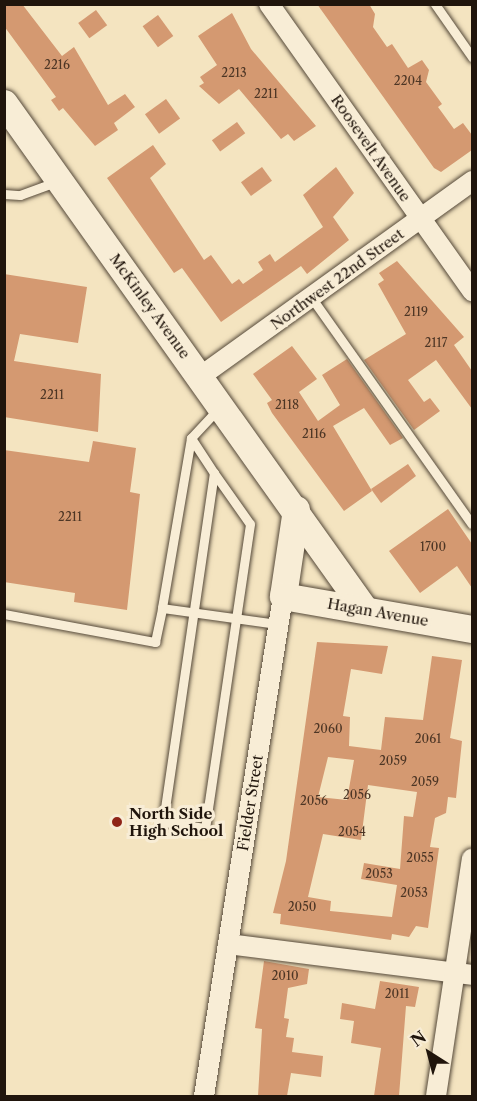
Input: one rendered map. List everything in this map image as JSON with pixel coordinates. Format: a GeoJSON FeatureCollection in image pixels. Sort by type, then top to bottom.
{"type":"FeatureCollection","features":[{"type":"Feature","properties":{"kind":"street","name":"Roosevelt Avenue"},"geometry":{"type":"LineString","coordinates":[[269,4],[472,291]]}},
{"type":"Feature","properties":{"kind":"street","name":"McKinley Avenue"},"geometry":{"type":"LineString","coordinates":[[4,103],[222,405],[365,610]]}},
{"type":"Feature","properties":{"kind":"street","name":"Northwest 22nd Street"},"geometry":{"type":"LineString","coordinates":[[201,376],[472,181]]}},
{"type":"Feature","properties":{"kind":"street","name":"Fielder Street"},"geometry":{"type":"LineString","coordinates":[[204,1096],[296,509]]}},
{"type":"Feature","properties":{"kind":"street","name":"Hagan Avenue"},"geometry":{"type":"LineString","coordinates":[[283,596],[472,629]]}},
{"type":"Feature","properties":{"kind":"street"},"geometry":{"type":"LineString","coordinates":[[436,1096],[464,974],[472,859]]}},
{"type":"Feature","properties":{"kind":"street"},"geometry":{"type":"LineString","coordinates":[[228,944],[464,974]]}},
{"type":"Feature","properties":{"kind":"lane"},"geometry":{"type":"LineString","coordinates":[[435,4],[472,57]]}},
{"type":"Feature","properties":{"kind":"lane"},"geometry":{"type":"LineString","coordinates":[[4,194],[20,195],[60,180]]}},
{"type":"Feature","properties":{"kind":"lane"},"geometry":{"type":"LineString","coordinates":[[311,297],[472,524]]}},
{"type":"Feature","properties":{"kind":"lane"},"geometry":{"type":"LineString","coordinates":[[4,614],[155,642],[191,438],[222,405]]}},
{"type":"Feature","properties":{"kind":"lane"},"geometry":{"type":"LineString","coordinates":[[191,438],[250,524],[205,828],[163,822],[214,473]]}},
{"type":"Feature","properties":{"kind":"lane"},"geometry":{"type":"LineString","coordinates":[[162,608],[278,624]]}},
{"type":"Feature","properties":{"kind":"building"},"geometry":{"type":"Polygon","coordinates":[[[4,4],[22,4],[62,56],[74,47],[108,105],[125,94],[135,107],[114,123],[118,130],[95,146],[63,108],[59,111],[51,100],[56,97],[4,26],[4,4]]]}},
{"type":"Feature","properties":{"kind":"building"},"geometry":{"type":"Polygon","coordinates":[[[317,4],[369,4],[375,14],[373,27],[387,47],[392,44],[408,68],[422,60],[429,70],[426,82],[442,104],[438,107],[454,129],[463,123],[472,135],[472,150],[441,172],[434,168],[317,4]]]}},
{"type":"Feature","properties":{"kind":"building"},"geometry":{"type":"Polygon","coordinates":[[[96,10],[107,25],[89,38],[78,23],[96,10]]]}},
{"type":"Feature","properties":{"kind":"building"},"geometry":{"type":"Polygon","coordinates":[[[232,13],[251,49],[316,126],[294,141],[288,134],[281,139],[239,89],[219,104],[199,86],[204,83],[200,77],[217,65],[198,36],[232,13]]]}},
{"type":"Feature","properties":{"kind":"building"},"geometry":{"type":"Polygon","coordinates":[[[158,15],[173,36],[158,47],[143,26],[158,15]]]}},
{"type":"Feature","properties":{"kind":"building"},"geometry":{"type":"Polygon","coordinates":[[[166,99],[180,118],[159,134],[145,114],[166,99]]]}},
{"type":"Feature","properties":{"kind":"building"},"geometry":{"type":"Polygon","coordinates":[[[237,122],[245,133],[220,152],[212,140],[237,122]]]}},
{"type":"Feature","properties":{"kind":"building"},"geometry":{"type":"Polygon","coordinates":[[[153,145],[166,164],[150,178],[204,260],[211,255],[232,284],[239,279],[243,284],[263,270],[258,262],[270,254],[275,262],[323,227],[303,195],[336,167],[354,193],[333,217],[349,240],[307,274],[301,266],[221,322],[182,268],[174,273],[107,178],[153,145]]]}},
{"type":"Feature","properties":{"kind":"building"},"geometry":{"type":"Polygon","coordinates":[[[262,167],[272,181],[251,196],[241,182],[262,167]]]}},
{"type":"Feature","properties":{"kind":"building"},"geometry":{"type":"Polygon","coordinates":[[[397,261],[464,337],[454,345],[472,371],[472,409],[436,360],[408,380],[424,402],[430,398],[440,411],[414,430],[364,360],[406,334],[378,284],[384,280],[379,273],[397,261]]]}},
{"type":"Feature","properties":{"kind":"building"},"geometry":{"type":"Polygon","coordinates":[[[4,274],[87,287],[78,343],[20,334],[14,361],[101,374],[98,432],[4,417],[4,274]]]}},
{"type":"Feature","properties":{"kind":"building"},"geometry":{"type":"Polygon","coordinates":[[[292,346],[317,379],[299,392],[318,421],[340,405],[322,375],[347,359],[403,438],[390,445],[364,408],[333,426],[372,491],[344,511],[272,413],[267,403],[272,400],[253,374],[292,346]]]}},
{"type":"Feature","properties":{"kind":"building"},"geometry":{"type":"Polygon","coordinates":[[[93,441],[136,448],[130,492],[140,494],[127,610],[74,602],[75,593],[4,582],[4,450],[89,462],[93,441]]]}},
{"type":"Feature","properties":{"kind":"building"},"geometry":{"type":"Polygon","coordinates":[[[408,464],[416,476],[381,503],[371,489],[408,464]]]}},
{"type":"Feature","properties":{"kind":"building"},"geometry":{"type":"Polygon","coordinates":[[[448,509],[472,544],[472,588],[457,566],[420,593],[389,551],[448,509]]]}},
{"type":"Feature","properties":{"kind":"building"},"geometry":{"type":"Polygon","coordinates":[[[317,642],[388,646],[382,674],[351,669],[343,716],[350,717],[349,746],[381,750],[385,717],[423,720],[432,656],[462,660],[450,738],[462,741],[456,798],[448,797],[446,813],[435,818],[430,847],[439,848],[428,928],[416,926],[409,937],[392,934],[391,940],[280,924],[281,914],[273,913],[286,861],[317,642]],[[328,757],[318,797],[347,800],[354,760],[328,757]],[[368,785],[361,840],[323,834],[308,897],[331,901],[330,911],[392,917],[397,885],[361,879],[364,863],[400,869],[404,816],[413,817],[417,792],[368,785]]]}},
{"type":"Feature","properties":{"kind":"building"},"geometry":{"type":"Polygon","coordinates":[[[264,961],[309,969],[307,984],[288,988],[284,1018],[289,1019],[286,1037],[294,1038],[292,1052],[323,1056],[321,1077],[291,1073],[287,1096],[258,1096],[262,1029],[255,1028],[264,961]]]}},
{"type":"Feature","properties":{"kind":"building"},"geometry":{"type":"Polygon","coordinates":[[[380,981],[419,987],[415,1007],[406,1006],[399,1096],[374,1096],[381,1048],[351,1043],[354,1021],[340,1019],[342,1003],[375,1009],[380,981]]]}},
{"type":"Feature","properties":{"kind":"place","name":"North Side High School"},"geometry":{"type":"Point","coordinates":[117,822]}}]}
